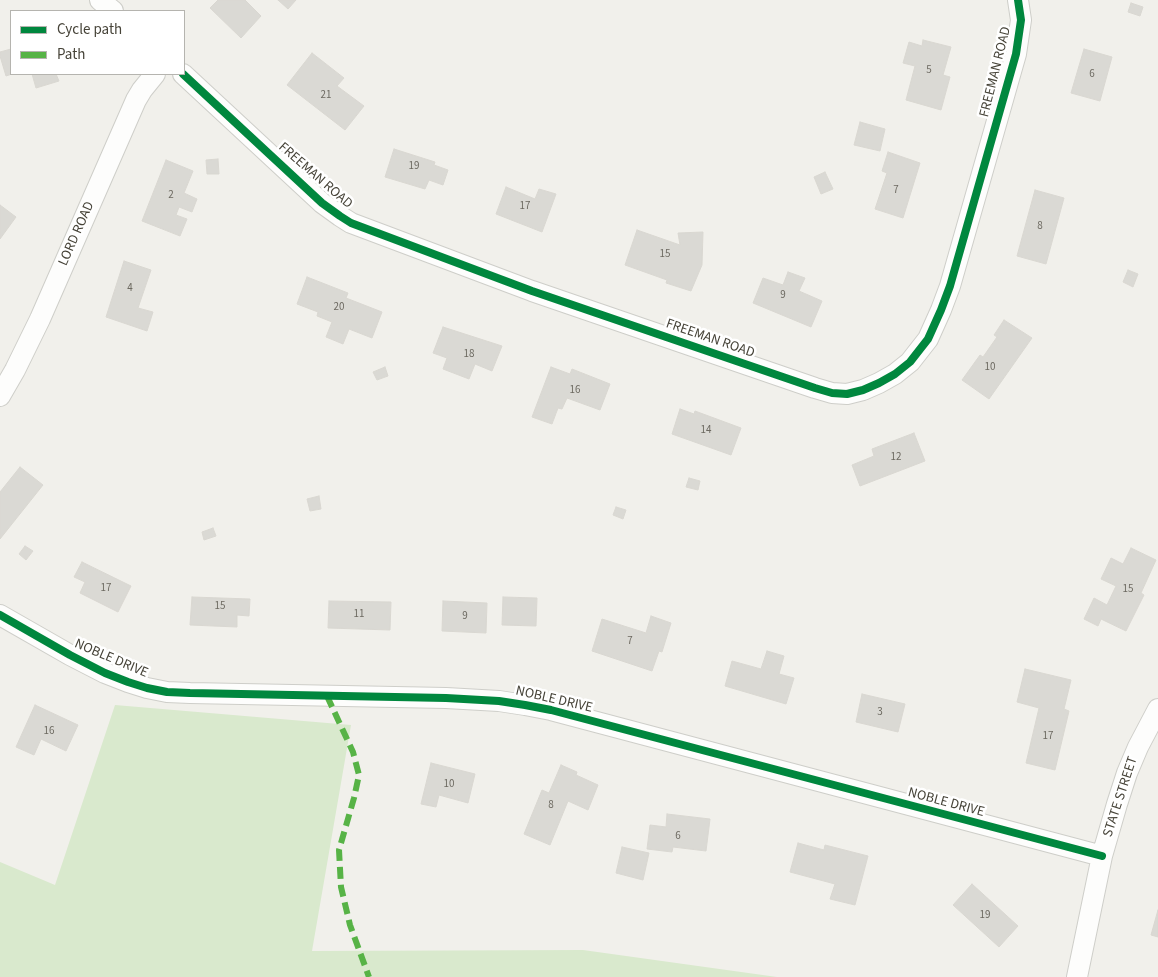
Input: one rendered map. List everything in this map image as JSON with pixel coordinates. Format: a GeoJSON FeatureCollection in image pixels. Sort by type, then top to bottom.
{"type":"FeatureCollection","features":[{"type":"Feature","properties":{"kind":"street"},"geometry":{"type":"LineString","coordinates":[[100,0],[112,10]]}},
{"type":"Feature","properties":{"kind":"street","name":"FREEMAN ROAD"},"geometry":{"type":"LineString","coordinates":[[184,75],[322,203],[352,223],[532,292],[815,388],[832,393],[847,394],[879,383],[895,374],[910,362],[928,339],[938,318],[950,286],[1016,54],[1020,20],[1018,0]]}},
{"type":"Feature","properties":{"kind":"street","name":"LORD ROAD"},"geometry":{"type":"LineString","coordinates":[[0,396],[40,318],[137,97],[154,75]]}},
{"type":"Feature","properties":{"kind":"street","name":"NOBLE DRIVE"},"geometry":{"type":"LineString","coordinates":[[0,615],[105,673],[147,688],[168,692],[190,693],[446,698],[499,701],[525,705],[551,710],[1102,856]]}},
{"type":"Feature","properties":{"kind":"street","name":"STATE STREET"},"geometry":{"type":"LineString","coordinates":[[1077,977],[1102,856],[1117,804],[1138,747],[1158,709]]}},
{"type":"Feature","properties":{"kind":"green space"},"geometry":{"type":"Polygon","coordinates":[[[115,705],[351,725],[312,951],[583,950],[777,977],[0,977],[0,862],[55,885],[115,705]]]}},
{"type":"Feature","properties":{"kind":"building"},"geometry":{"type":"Polygon","coordinates":[[[218,0],[245,0],[261,16],[241,38],[210,8],[218,0]]]}},
{"type":"Feature","properties":{"kind":"building"},"geometry":{"type":"Polygon","coordinates":[[[278,0],[296,0],[288,9],[278,0]]]}},
{"type":"Feature","properties":{"kind":"building"},"geometry":{"type":"Polygon","coordinates":[[[1131,3],[1143,7],[1140,16],[1128,12],[1131,3]]]}},
{"type":"Feature","properties":{"kind":"building"},"geometry":{"type":"Polygon","coordinates":[[[923,40],[951,47],[943,75],[950,77],[941,110],[906,100],[915,66],[903,63],[909,42],[922,46],[923,40]]]}},
{"type":"Feature","properties":{"kind":"building"},"geometry":{"type":"Polygon","coordinates":[[[10,49],[10,75],[6,76],[0,52],[10,49]]]}},
{"type":"Feature","properties":{"kind":"building"},"geometry":{"type":"Polygon","coordinates":[[[1084,49],[1112,57],[1100,101],[1071,93],[1084,49]]]}},
{"type":"Feature","properties":{"kind":"building"},"geometry":{"type":"Polygon","coordinates":[[[312,53],[344,78],[337,86],[364,106],[345,130],[287,85],[312,53]]]}},
{"type":"Feature","properties":{"kind":"building"},"geometry":{"type":"Polygon","coordinates":[[[32,75],[56,75],[59,81],[36,88],[32,75]]]}},
{"type":"Feature","properties":{"kind":"building"},"geometry":{"type":"Polygon","coordinates":[[[860,122],[885,129],[880,151],[854,145],[860,122]]]}},
{"type":"Feature","properties":{"kind":"building"},"geometry":{"type":"Polygon","coordinates":[[[394,149],[435,162],[434,165],[448,170],[443,185],[429,180],[425,189],[385,177],[394,149]]]}},
{"type":"Feature","properties":{"kind":"building"},"geometry":{"type":"Polygon","coordinates":[[[888,152],[920,163],[903,218],[875,209],[887,173],[882,171],[888,152]]]}},
{"type":"Feature","properties":{"kind":"building"},"geometry":{"type":"Polygon","coordinates":[[[218,159],[219,174],[207,174],[206,160],[218,159]]]}},
{"type":"Feature","properties":{"kind":"building"},"geometry":{"type":"Polygon","coordinates":[[[166,160],[193,171],[184,193],[197,199],[192,212],[179,207],[176,215],[187,219],[180,236],[142,221],[166,160]]]}},
{"type":"Feature","properties":{"kind":"building"},"geometry":{"type":"Polygon","coordinates":[[[825,172],[833,189],[821,194],[814,177],[825,172]]]}},
{"type":"Feature","properties":{"kind":"building"},"geometry":{"type":"Polygon","coordinates":[[[506,187],[535,199],[539,189],[556,194],[542,232],[496,214],[506,187]]]}},
{"type":"Feature","properties":{"kind":"building"},"geometry":{"type":"Polygon","coordinates":[[[1035,190],[1064,198],[1046,264],[1017,256],[1035,190]]]}},
{"type":"Feature","properties":{"kind":"building"},"geometry":{"type":"Polygon","coordinates":[[[0,205],[16,217],[0,239],[0,205]]]}},
{"type":"Feature","properties":{"kind":"building"},"geometry":{"type":"Polygon","coordinates":[[[637,230],[680,245],[678,233],[703,232],[702,265],[691,291],[666,283],[667,280],[625,265],[637,230]]]}},
{"type":"Feature","properties":{"kind":"building"},"geometry":{"type":"Polygon","coordinates":[[[124,261],[151,270],[138,308],[153,312],[147,331],[106,317],[124,261]]]}},
{"type":"Feature","properties":{"kind":"building"},"geometry":{"type":"Polygon","coordinates":[[[1128,270],[1138,274],[1133,287],[1123,282],[1128,270]]]}},
{"type":"Feature","properties":{"kind":"building"},"geometry":{"type":"Polygon","coordinates":[[[788,272],[805,278],[799,291],[822,301],[811,327],[753,303],[763,278],[783,285],[788,272]]]}},
{"type":"Feature","properties":{"kind":"building"},"geometry":{"type":"Polygon","coordinates":[[[307,277],[348,293],[346,298],[382,312],[372,338],[349,329],[343,344],[326,337],[332,322],[317,316],[318,312],[297,304],[307,277]]]}},
{"type":"Feature","properties":{"kind":"building"},"geometry":{"type":"Polygon","coordinates":[[[1004,320],[1032,338],[989,399],[962,380],[980,355],[983,357],[997,337],[994,335],[1004,320]]]}},
{"type":"Feature","properties":{"kind":"building"},"geometry":{"type":"Polygon","coordinates":[[[443,327],[502,346],[492,371],[475,364],[469,379],[443,369],[447,358],[433,353],[443,327]]]}},
{"type":"Feature","properties":{"kind":"building"},"geometry":{"type":"Polygon","coordinates":[[[385,367],[388,376],[377,380],[373,372],[385,367]]]}},
{"type":"Feature","properties":{"kind":"building"},"geometry":{"type":"Polygon","coordinates":[[[551,367],[570,374],[572,369],[610,384],[600,410],[567,398],[562,409],[558,408],[552,424],[532,417],[551,367]]]}},
{"type":"Feature","properties":{"kind":"building"},"geometry":{"type":"Polygon","coordinates":[[[680,409],[694,414],[695,411],[741,428],[731,455],[672,434],[680,409]]]}},
{"type":"Feature","properties":{"kind":"building"},"geometry":{"type":"Polygon","coordinates":[[[914,433],[925,461],[860,486],[852,465],[874,456],[872,449],[914,433]]]}},
{"type":"Feature","properties":{"kind":"building"},"geometry":{"type":"Polygon","coordinates":[[[20,467],[43,485],[0,539],[0,492],[20,467]]]}},
{"type":"Feature","properties":{"kind":"building"},"geometry":{"type":"Polygon","coordinates":[[[689,478],[700,481],[698,490],[686,487],[689,478]]]}},
{"type":"Feature","properties":{"kind":"building"},"geometry":{"type":"Polygon","coordinates":[[[319,496],[321,509],[310,511],[307,499],[319,496]]]}},
{"type":"Feature","properties":{"kind":"building"},"geometry":{"type":"Polygon","coordinates":[[[616,507],[626,510],[623,519],[613,515],[616,507]]]}},
{"type":"Feature","properties":{"kind":"building"},"geometry":{"type":"Polygon","coordinates":[[[213,528],[216,536],[204,540],[202,532],[213,528]]]}},
{"type":"Feature","properties":{"kind":"building"},"geometry":{"type":"Polygon","coordinates":[[[25,546],[33,551],[26,560],[19,554],[25,546]]]}},
{"type":"Feature","properties":{"kind":"building"},"geometry":{"type":"Polygon","coordinates":[[[1131,548],[1156,560],[1141,593],[1144,595],[1126,631],[1101,619],[1098,626],[1084,619],[1094,598],[1107,605],[1116,586],[1101,579],[1111,558],[1123,564],[1131,548]]]}},
{"type":"Feature","properties":{"kind":"building"},"geometry":{"type":"Polygon","coordinates":[[[82,562],[131,586],[118,612],[80,593],[85,582],[74,577],[82,562]]]}},
{"type":"Feature","properties":{"kind":"building"},"geometry":{"type":"Polygon","coordinates":[[[192,597],[250,599],[249,616],[237,615],[237,627],[190,625],[192,597]]]}},
{"type":"Feature","properties":{"kind":"building"},"geometry":{"type":"Polygon","coordinates":[[[503,597],[537,598],[536,626],[502,625],[503,597]]]}},
{"type":"Feature","properties":{"kind":"building"},"geometry":{"type":"Polygon","coordinates":[[[329,601],[391,602],[390,630],[328,628],[329,601]]]}},
{"type":"Feature","properties":{"kind":"building"},"geometry":{"type":"Polygon","coordinates":[[[443,601],[487,603],[486,633],[442,631],[443,601]]]}},
{"type":"Feature","properties":{"kind":"building"},"geometry":{"type":"Polygon","coordinates":[[[651,616],[671,623],[662,652],[659,651],[652,671],[592,651],[602,619],[646,633],[651,616]]]}},
{"type":"Feature","properties":{"kind":"building"},"geometry":{"type":"Polygon","coordinates":[[[767,651],[784,656],[779,674],[794,678],[786,704],[725,686],[732,661],[761,669],[767,651]]]}},
{"type":"Feature","properties":{"kind":"building"},"geometry":{"type":"Polygon","coordinates":[[[1025,669],[1071,680],[1064,709],[1069,711],[1055,770],[1026,763],[1039,708],[1017,702],[1025,669]]]}},
{"type":"Feature","properties":{"kind":"building"},"geometry":{"type":"Polygon","coordinates":[[[862,694],[905,704],[898,732],[856,722],[862,694]]]}},
{"type":"Feature","properties":{"kind":"building"},"geometry":{"type":"Polygon","coordinates":[[[35,705],[78,725],[66,751],[41,739],[34,755],[16,747],[35,705]]]}},
{"type":"Feature","properties":{"kind":"building"},"geometry":{"type":"Polygon","coordinates":[[[431,763],[475,774],[468,803],[439,795],[436,807],[421,804],[431,763]]]}},
{"type":"Feature","properties":{"kind":"building"},"geometry":{"type":"Polygon","coordinates":[[[561,765],[577,772],[576,775],[598,785],[588,810],[568,801],[550,845],[524,834],[542,790],[549,793],[561,765]]]}},
{"type":"Feature","properties":{"kind":"building"},"geometry":{"type":"Polygon","coordinates":[[[667,814],[710,819],[706,851],[673,847],[672,852],[647,849],[650,825],[666,827],[667,814]]]}},
{"type":"Feature","properties":{"kind":"building"},"geometry":{"type":"Polygon","coordinates":[[[798,843],[824,850],[825,845],[868,856],[855,905],[830,899],[835,884],[790,872],[798,843]]]}},
{"type":"Feature","properties":{"kind":"building"},"geometry":{"type":"Polygon","coordinates":[[[622,847],[649,853],[643,880],[616,873],[622,847]]]}},
{"type":"Feature","properties":{"kind":"building"},"geometry":{"type":"Polygon","coordinates":[[[972,884],[1018,926],[999,947],[953,905],[972,884]]]}},
{"type":"Feature","properties":{"kind":"building"},"geometry":{"type":"Polygon","coordinates":[[[1158,910],[1158,937],[1151,935],[1158,910]]]}},
{"type":"Feature","properties":{"kind":"marked path"},"geometry":{"type":"LineString","coordinates":[[327,696],[353,752],[359,775],[339,850],[341,887],[350,925],[369,977]]}},
{"type":"Feature","properties":{"kind":"cycle path"},"geometry":{"type":"LineString","coordinates":[[184,75],[322,203],[351,223],[532,291],[815,388],[832,393],[847,394],[879,383],[895,374],[910,362],[928,339],[941,310],[950,286],[1016,54],[1021,20],[1018,0]]}},
{"type":"Feature","properties":{"kind":"cycle path"},"geometry":{"type":"LineString","coordinates":[[0,615],[105,673],[147,688],[167,692],[190,693],[446,698],[499,701],[525,705],[551,710],[1102,856]]}}]}
